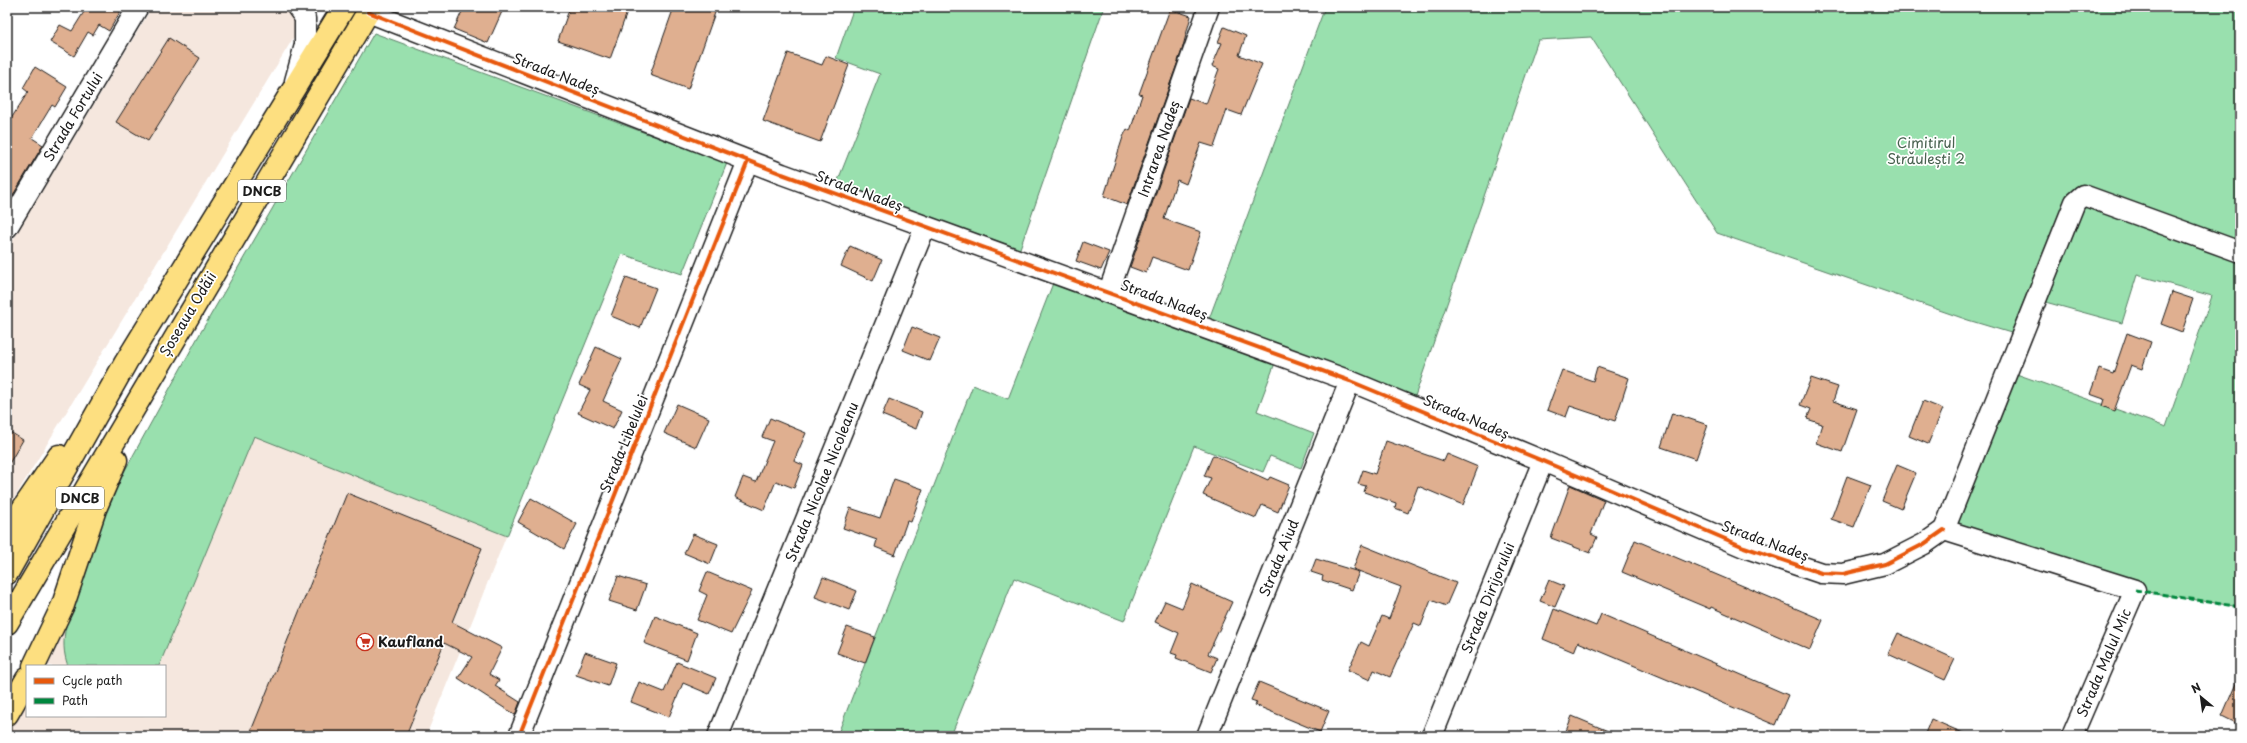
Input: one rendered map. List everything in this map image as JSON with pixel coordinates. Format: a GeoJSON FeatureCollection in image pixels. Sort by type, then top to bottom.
{"type":"FeatureCollection","features":[{"type":"Feature","properties":{"kind":"main road","name":"Șoseaua Odăii"},"geometry":{"type":"LineString","coordinates":[[7,573],[126,362],[344,7]]}},
{"type":"Feature","properties":{"kind":"main road","name":"Șoseaua Odăii"},"geometry":{"type":"LineString","coordinates":[[7,622],[152,374],[370,10]]}},
{"type":"Feature","properties":{"kind":"main road"},"geometry":{"type":"LineString","coordinates":[[7,532],[126,362]]}},
{"type":"Feature","properties":{"kind":"main road"},"geometry":{"type":"LineString","coordinates":[[34,665],[64,605],[95,509],[152,374]]}},
{"type":"Feature","properties":{"kind":"main road"},"geometry":{"type":"LineString","coordinates":[[7,714],[26,681]]}},
{"type":"Feature","properties":{"kind":"street","name":"Strada Fortului"},"geometry":{"type":"LineString","coordinates":[[7,228],[138,7]]}},
{"type":"Feature","properties":{"kind":"street"},"geometry":{"type":"LineString","coordinates":[[291,94],[305,45],[305,18],[298,7]]}},
{"type":"Feature","properties":{"kind":"street","name":"Intrarea Nadeș"},"geometry":{"type":"LineString","coordinates":[[1108,291],[1209,7]]}},
{"type":"Feature","properties":{"kind":"street","name":"Strada Nadeș"},"geometry":{"type":"LineString","coordinates":[[370,10],[748,161],[925,227],[1108,291],[1350,380],[1744,547],[1821,573],[1843,574],[1885,564],[1924,544],[1944,530]]}},
{"type":"Feature","properties":{"kind":"street","name":"Strada Libelulei"},"geometry":{"type":"LineString","coordinates":[[520,736],[748,161]]}},
{"type":"Feature","properties":{"kind":"street"},"geometry":{"type":"LineString","coordinates":[[1944,530],[2075,202],[2082,195],[2240,252]]}},
{"type":"Feature","properties":{"kind":"street","name":"Strada Nicolae Nicoleanu"},"geometry":{"type":"LineString","coordinates":[[718,736],[925,227]]}},
{"type":"Feature","properties":{"kind":"street","name":"Strada Aiud"},"geometry":{"type":"LineString","coordinates":[[1207,736],[1350,380]]}},
{"type":"Feature","properties":{"kind":"street","name":"Strada Dirijorului"},"geometry":{"type":"LineString","coordinates":[[1432,736],[1544,461]]}},
{"type":"Feature","properties":{"kind":"street","name":"Strada Malul Mic"},"geometry":{"type":"LineString","coordinates":[[1944,530],[2135,590],[2072,736]]}},
{"type":"Feature","properties":{"kind":"shaded area"},"geometry":{"type":"Polygon","coordinates":[[[152,7],[312,7],[7,510],[7,250],[152,7]]]}},
{"type":"Feature","properties":{"kind":"shaded area"},"geometry":{"type":"Polygon","coordinates":[[[198,337],[534,467],[426,736],[7,736],[7,732],[26,698],[26,717],[166,717],[166,665],[45,665],[66,626],[112,494],[198,337]]]}},
{"type":"Feature","properties":{"kind":"green space"},"geometry":{"type":"Polygon","coordinates":[[[854,7],[1104,7],[1017,257],[833,193],[880,74],[836,58],[854,7]]]}},
{"type":"Feature","properties":{"kind":"green space","name":"Cimitirul Străulești 2"},"geometry":{"type":"Polygon","coordinates":[[[1325,7],[2240,7],[2240,607],[2135,590],[1944,530],[2008,371],[2166,427],[2212,296],[2137,275],[2122,323],[2027,297],[2057,219],[2011,333],[1968,320],[1717,233],[1591,37],[1538,40],[1413,402],[1206,327],[1325,7]]]}},
{"type":"Feature","properties":{"kind":"green space"},"geometry":{"type":"Polygon","coordinates":[[[374,33],[727,163],[682,274],[622,254],[507,536],[254,436],[159,665],[68,665],[64,646],[66,626],[112,494],[198,337],[374,33]]]}},
{"type":"Feature","properties":{"kind":"green space"},"geometry":{"type":"Polygon","coordinates":[[[1055,278],[1275,363],[1257,411],[1314,433],[1301,468],[1270,456],[1263,472],[1194,446],[1124,621],[1014,578],[951,736],[837,736],[973,385],[1008,399],[1055,278]]]}},
{"type":"Feature","properties":{"kind":"building"},"geometry":{"type":"Polygon","coordinates":[[[87,7],[123,7],[109,31],[99,25],[93,35],[88,32],[74,56],[50,42],[60,25],[72,31],[87,7]]]}},
{"type":"Feature","properties":{"kind":"building"},"geometry":{"type":"Polygon","coordinates":[[[464,7],[504,7],[488,43],[454,29],[464,7]]]}},
{"type":"Feature","properties":{"kind":"building"},"geometry":{"type":"Polygon","coordinates":[[[570,7],[629,7],[610,59],[558,41],[570,7]]]}},
{"type":"Feature","properties":{"kind":"building"},"geometry":{"type":"Polygon","coordinates":[[[674,7],[717,7],[688,89],[650,75],[674,7]]]}},
{"type":"Feature","properties":{"kind":"building"},"geometry":{"type":"Polygon","coordinates":[[[1170,9],[1191,16],[1182,50],[1127,205],[1104,196],[1123,137],[1127,129],[1130,131],[1142,95],[1139,94],[1170,9]]]}},
{"type":"Feature","properties":{"kind":"building"},"geometry":{"type":"Polygon","coordinates":[[[1224,27],[1246,36],[1239,55],[1262,64],[1241,115],[1227,110],[1214,147],[1201,143],[1186,184],[1177,180],[1164,219],[1201,232],[1188,270],[1152,257],[1146,273],[1130,267],[1189,98],[1206,104],[1219,69],[1212,66],[1222,43],[1218,42],[1224,27]]]}},
{"type":"Feature","properties":{"kind":"building"},"geometry":{"type":"Polygon","coordinates":[[[169,38],[200,58],[148,141],[116,122],[169,38]]]}},
{"type":"Feature","properties":{"kind":"building"},"geometry":{"type":"Polygon","coordinates":[[[788,53],[822,65],[826,56],[849,65],[820,142],[763,121],[788,53]]]}},
{"type":"Feature","properties":{"kind":"building"},"geometry":{"type":"Polygon","coordinates":[[[35,67],[67,87],[55,107],[52,105],[32,138],[43,145],[13,195],[7,191],[7,125],[28,92],[23,88],[35,67]]]}},
{"type":"Feature","properties":{"kind":"building"},"geometry":{"type":"Polygon","coordinates":[[[1083,242],[1109,252],[1101,270],[1076,261],[1083,242]]]}},
{"type":"Feature","properties":{"kind":"building"},"geometry":{"type":"Polygon","coordinates":[[[850,246],[882,260],[873,281],[841,266],[850,246]]]}},
{"type":"Feature","properties":{"kind":"building"},"geometry":{"type":"Polygon","coordinates":[[[626,277],[656,288],[640,328],[611,316],[626,277]]]}},
{"type":"Feature","properties":{"kind":"building"},"geometry":{"type":"Polygon","coordinates":[[[2172,292],[2193,299],[2182,332],[2161,324],[2172,292]]]}},
{"type":"Feature","properties":{"kind":"building"},"geometry":{"type":"Polygon","coordinates":[[[912,327],[940,338],[930,361],[903,350],[912,327]]]}},
{"type":"Feature","properties":{"kind":"building"},"geometry":{"type":"Polygon","coordinates":[[[2127,333],[2151,342],[2142,369],[2131,365],[2114,411],[2102,406],[2104,399],[2090,394],[2099,369],[2113,374],[2127,333]]]}},
{"type":"Feature","properties":{"kind":"building"},"geometry":{"type":"Polygon","coordinates":[[[596,347],[622,359],[603,401],[622,410],[613,429],[578,413],[590,390],[579,385],[596,347]]]}},
{"type":"Feature","properties":{"kind":"building"},"geometry":{"type":"Polygon","coordinates":[[[1597,367],[1629,378],[1615,421],[1570,406],[1566,417],[1547,410],[1562,370],[1593,381],[1597,367]]]}},
{"type":"Feature","properties":{"kind":"building"},"geometry":{"type":"Polygon","coordinates":[[[1811,378],[1838,387],[1833,401],[1857,409],[1842,452],[1816,443],[1822,424],[1807,419],[1811,409],[1800,405],[1811,378]]]}},
{"type":"Feature","properties":{"kind":"building"},"geometry":{"type":"Polygon","coordinates":[[[889,399],[922,412],[916,429],[882,415],[889,399]]]}},
{"type":"Feature","properties":{"kind":"building"},"geometry":{"type":"Polygon","coordinates":[[[1923,401],[1943,409],[1928,444],[1909,436],[1923,401]]]}},
{"type":"Feature","properties":{"kind":"building"},"geometry":{"type":"Polygon","coordinates":[[[677,404],[709,418],[696,447],[664,433],[677,404]]]}},
{"type":"Feature","properties":{"kind":"building"},"geometry":{"type":"Polygon","coordinates":[[[1672,413],[1708,425],[1696,459],[1661,447],[1672,413]]]}},
{"type":"Feature","properties":{"kind":"building"},"geometry":{"type":"Polygon","coordinates":[[[770,418],[806,433],[794,461],[803,465],[794,488],[776,481],[764,510],[735,497],[743,477],[756,482],[773,441],[762,437],[770,418]]]}},
{"type":"Feature","properties":{"kind":"building"},"geometry":{"type":"Polygon","coordinates":[[[7,430],[23,440],[7,467],[7,430]]]}},
{"type":"Feature","properties":{"kind":"building"},"geometry":{"type":"Polygon","coordinates":[[[1386,441],[1444,461],[1447,454],[1478,467],[1463,505],[1418,486],[1408,513],[1395,508],[1396,503],[1364,492],[1366,486],[1358,484],[1363,470],[1375,474],[1386,441]]]}},
{"type":"Feature","properties":{"kind":"building"},"geometry":{"type":"Polygon","coordinates":[[[1213,455],[1268,480],[1270,477],[1289,485],[1278,512],[1262,505],[1256,518],[1203,495],[1211,478],[1204,476],[1213,455]]]}},
{"type":"Feature","properties":{"kind":"building"},"geometry":{"type":"Polygon","coordinates":[[[1897,465],[1916,473],[1901,509],[1882,501],[1897,465]]]}},
{"type":"Feature","properties":{"kind":"building"},"geometry":{"type":"Polygon","coordinates":[[[1847,476],[1871,485],[1854,527],[1831,519],[1847,476]]]}},
{"type":"Feature","properties":{"kind":"building"},"geometry":{"type":"Polygon","coordinates":[[[894,479],[923,489],[911,522],[907,521],[895,555],[875,547],[877,540],[843,528],[850,508],[880,518],[894,479]]]}},
{"type":"Feature","properties":{"kind":"building"},"geometry":{"type":"Polygon","coordinates":[[[1570,485],[1604,500],[1591,534],[1597,537],[1590,553],[1551,538],[1570,485]]]}},
{"type":"Feature","properties":{"kind":"building","name":"Kaufland"},"geometry":{"type":"Polygon","coordinates":[[[347,493],[482,548],[452,622],[502,648],[489,674],[499,680],[495,686],[520,702],[515,715],[458,678],[472,657],[444,643],[406,736],[249,736],[347,493]]]}},
{"type":"Feature","properties":{"kind":"building"},"geometry":{"type":"Polygon","coordinates":[[[531,498],[577,524],[564,549],[518,522],[531,498]]]}},
{"type":"Feature","properties":{"kind":"building"},"geometry":{"type":"Polygon","coordinates":[[[693,534],[718,544],[710,564],[684,553],[693,534]]]}},
{"type":"Feature","properties":{"kind":"building"},"geometry":{"type":"Polygon","coordinates":[[[1635,540],[1823,620],[1810,650],[1711,607],[1710,609],[1622,572],[1635,540]]]}},
{"type":"Feature","properties":{"kind":"building"},"geometry":{"type":"Polygon","coordinates":[[[1362,545],[1456,583],[1446,606],[1431,600],[1421,626],[1414,623],[1390,677],[1374,670],[1370,680],[1348,670],[1361,642],[1369,646],[1382,616],[1389,619],[1401,587],[1353,569],[1362,545]]]}},
{"type":"Feature","properties":{"kind":"building"},"geometry":{"type":"Polygon","coordinates":[[[1316,559],[1359,572],[1352,590],[1322,580],[1323,576],[1311,572],[1316,559]]]}},
{"type":"Feature","properties":{"kind":"building"},"geometry":{"type":"Polygon","coordinates":[[[707,572],[752,591],[731,634],[697,620],[707,595],[699,591],[707,572]]]}},
{"type":"Feature","properties":{"kind":"building"},"geometry":{"type":"Polygon","coordinates":[[[618,576],[646,585],[637,610],[609,601],[618,576]]]}},
{"type":"Feature","properties":{"kind":"building"},"geometry":{"type":"Polygon","coordinates":[[[823,577],[857,591],[849,610],[815,597],[823,577]]]}},
{"type":"Feature","properties":{"kind":"building"},"geometry":{"type":"Polygon","coordinates":[[[1549,580],[1564,586],[1555,607],[1540,601],[1549,580]]]}},
{"type":"Feature","properties":{"kind":"building"},"geometry":{"type":"Polygon","coordinates":[[[1192,584],[1232,602],[1208,654],[1217,658],[1211,672],[1176,658],[1177,655],[1171,653],[1179,633],[1155,622],[1165,601],[1182,608],[1192,584]]]}},
{"type":"Feature","properties":{"kind":"building"},"geometry":{"type":"Polygon","coordinates":[[[1554,609],[1596,626],[1601,614],[1788,695],[1775,725],[1578,642],[1574,652],[1543,639],[1554,609]]]}},
{"type":"Feature","properties":{"kind":"building"},"geometry":{"type":"Polygon","coordinates":[[[655,616],[697,633],[687,660],[644,643],[655,616]]]}},
{"type":"Feature","properties":{"kind":"building"},"geometry":{"type":"Polygon","coordinates":[[[847,627],[875,637],[865,663],[837,653],[847,627]]]}},
{"type":"Feature","properties":{"kind":"building"},"geometry":{"type":"Polygon","coordinates":[[[1898,633],[1955,659],[1945,680],[1888,654],[1898,633]]]}},
{"type":"Feature","properties":{"kind":"building"},"geometry":{"type":"Polygon","coordinates":[[[585,652],[616,663],[608,686],[576,675],[585,652]]]}},
{"type":"Feature","properties":{"kind":"building"},"geometry":{"type":"Polygon","coordinates":[[[677,662],[716,678],[709,694],[683,683],[669,717],[631,702],[639,682],[664,692],[677,662]]]}},
{"type":"Feature","properties":{"kind":"building"},"geometry":{"type":"Polygon","coordinates":[[[2240,674],[2240,725],[2222,716],[2240,674]]]}},
{"type":"Feature","properties":{"kind":"building"},"geometry":{"type":"Polygon","coordinates":[[[1259,682],[1329,711],[1320,732],[1255,705],[1257,702],[1251,700],[1259,682]]]}},
{"type":"Feature","properties":{"kind":"building"},"geometry":{"type":"Polygon","coordinates":[[[1572,716],[1620,736],[1564,736],[1572,716]]]}},
{"type":"Feature","properties":{"kind":"building"},"geometry":{"type":"Polygon","coordinates":[[[1931,719],[1970,736],[1924,736],[1931,719]]]}},
{"type":"Feature","properties":{"kind":"marked path"},"geometry":{"type":"LineString","coordinates":[[2135,590],[2240,607]]}},
{"type":"Feature","properties":{"kind":"cycle path"},"geometry":{"type":"LineString","coordinates":[[368,12],[782,174],[1350,381],[1543,461],[1744,547],[1821,573],[1843,574],[1885,564],[1924,544],[1944,530]]}},
{"type":"Feature","properties":{"kind":"cycle path"},"geometry":{"type":"LineString","coordinates":[[519,736],[748,161]]}},
{"type":"Feature","properties":{"kind":"place","name":"Kaufland"},"geometry":{"type":"Point","coordinates":[365,642]}}]}
